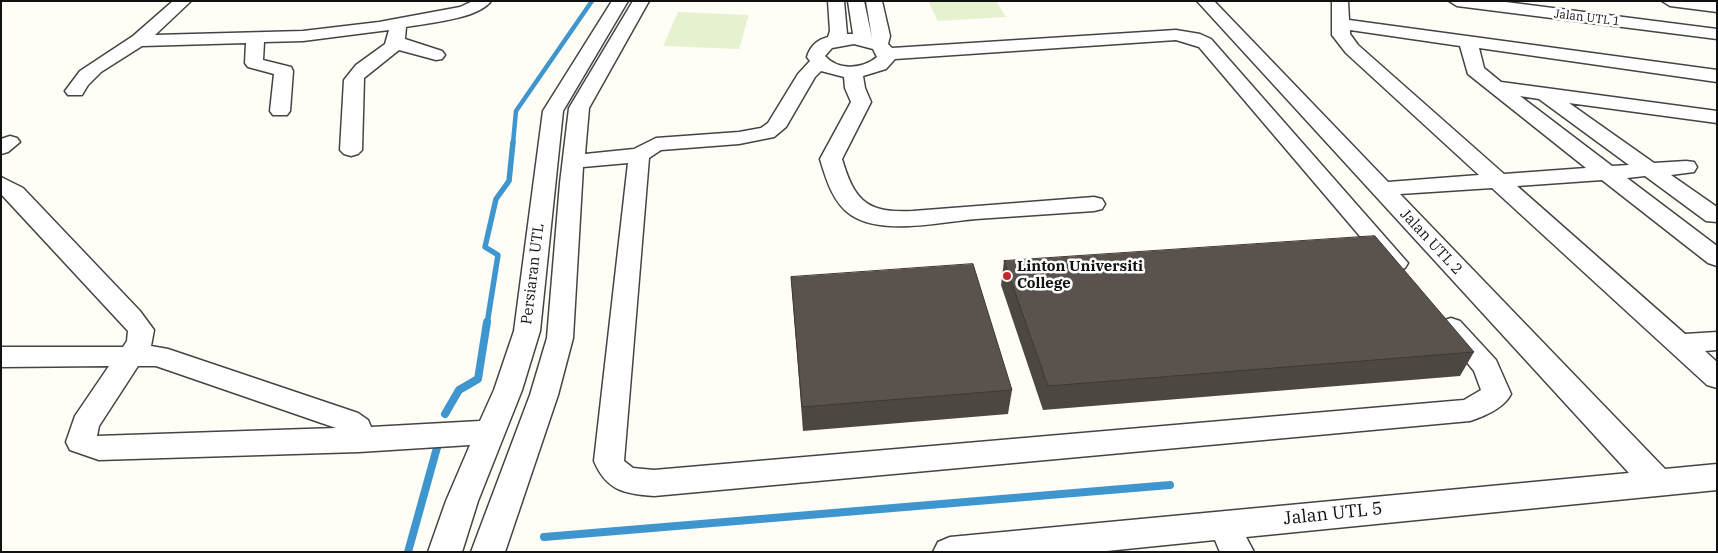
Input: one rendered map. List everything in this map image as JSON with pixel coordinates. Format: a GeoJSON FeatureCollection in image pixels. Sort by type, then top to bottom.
{"type":"FeatureCollection","features":[{"type":"Feature","properties":{"kind":"street"},"geometry":{"type":"LineString","coordinates":[[75,91],[78,83],[87,75],[137,41],[183,1]]}},
{"type":"Feature","properties":{"kind":"street"},"geometry":{"type":"LineString","coordinates":[[137,41],[326,34],[401,23],[463,11],[476,7],[483,1]]}},
{"type":"Feature","properties":{"kind":"street","name":"Persiaran UTL"},"geometry":{"type":"LineString","coordinates":[[445,552],[462,501],[517,366],[527,331],[553,112],[620,1]]}},
{"type":"Feature","properties":{"kind":"street","name":"Persiaran UTL"},"geometry":{"type":"LineString","coordinates":[[488,552],[544,395],[560,338],[576,120],[583,100],[641,1]]}},
{"type":"Feature","properties":{"kind":"street"},"geometry":{"type":"LineString","coordinates":[[836,1],[839,31],[836,40]]}},
{"type":"Feature","properties":{"kind":"street"},"geometry":{"type":"LineString","coordinates":[[856,1],[876,46],[882,64],[874,68],[853,71],[833,69],[819,62],[816,52],[820,47],[836,40],[876,46],[1176,35],[1194,38],[1205,43],[1410,279]]}},
{"type":"Feature","properties":{"kind":"street"},"geometry":{"type":"LineString","coordinates":[[874,1],[881,36],[876,46]]}},
{"type":"Feature","properties":{"kind":"street","name":"Jalan UTL 2"},"geometry":{"type":"LineString","coordinates":[[1205,1],[1658,483]]}},
{"type":"Feature","properties":{"kind":"street"},"geometry":{"type":"LineString","coordinates":[[1340,1],[1341,35],[1352,49],[1717,378]]}},
{"type":"Feature","properties":{"kind":"street","name":"Jalan UTL 1"},"geometry":{"type":"LineString","coordinates":[[1458,1],[1717,34]]}},
{"type":"Feature","properties":{"kind":"street"},"geometry":{"type":"LineString","coordinates":[[1670,1],[1717,7]]}},
{"type":"Feature","properties":{"kind":"street"},"geometry":{"type":"LineString","coordinates":[[326,34],[327,15]]}},
{"type":"Feature","properties":{"kind":"street"},"geometry":{"type":"LineString","coordinates":[[401,23],[416,50],[436,55]]}},
{"type":"Feature","properties":{"kind":"street"},"geometry":{"type":"LineString","coordinates":[[351,150],[353,80],[365,66],[393,48],[401,23]]}},
{"type":"Feature","properties":{"kind":"street"},"geometry":{"type":"LineString","coordinates":[[1340,24],[1717,76]]}},
{"type":"Feature","properties":{"kind":"street"},"geometry":{"type":"LineString","coordinates":[[255,38],[254,63],[284,71],[280,111]]}},
{"type":"Feature","properties":{"kind":"street"},"geometry":{"type":"LineString","coordinates":[[1468,42],[1475,70],[1712,250]]}},
{"type":"Feature","properties":{"kind":"street"},"geometry":{"type":"LineString","coordinates":[[573,154],[648,149],[739,138],[766,132],[776,127],[808,74],[819,62]]}},
{"type":"Feature","properties":{"kind":"street"},"geometry":{"type":"LineString","coordinates":[[853,71],[855,88],[861,102],[853,121],[838,142],[832,159],[844,193],[853,205],[865,213],[884,217],[916,217],[1094,204]]}},
{"type":"Feature","properties":{"kind":"street"},"geometry":{"type":"LineString","coordinates":[[1496,87],[1717,117]]}},
{"type":"Feature","properties":{"kind":"street"},"geometry":{"type":"LineString","coordinates":[[1543,93],[1716,217]]}},
{"type":"Feature","properties":{"kind":"street"},"geometry":{"type":"LineString","coordinates":[[1571,113],[1717,135]]}},
{"type":"Feature","properties":{"kind":"street"},"geometry":{"type":"LineString","coordinates":[[648,149],[609,461],[612,470],[619,477],[634,482],[654,483],[1470,410],[1497,394],[1486,367],[1435,308]]}},
{"type":"Feature","properties":{"kind":"street"},"geometry":{"type":"LineString","coordinates":[[1381,189],[1686,167]]}},
{"type":"Feature","properties":{"kind":"street"},"geometry":{"type":"LineString","coordinates":[[1,184],[15,194],[132,317],[140,330],[140,342],[85,424],[81,442],[99,448],[359,440],[490,432]]}},
{"type":"Feature","properties":{"kind":"street"},"geometry":{"type":"LineString","coordinates":[[1350,244],[1378,242]]}},
{"type":"Feature","properties":{"kind":"street"},"geometry":{"type":"LineString","coordinates":[[1679,344],[1717,341]]}},
{"type":"Feature","properties":{"kind":"street"},"geometry":{"type":"LineString","coordinates":[[1,357],[158,356],[348,421],[357,428],[359,440]]}},
{"type":"Feature","properties":{"kind":"street","name":"Jalan UTL 5"},"geometry":{"type":"LineString","coordinates":[[950,552],[1231,538],[1717,477]]}},
{"type":"Feature","properties":{"kind":"green space"},"geometry":{"type":"Polygon","coordinates":[[[928,1],[996,1],[1006,17],[938,21],[928,1]]]}},
{"type":"Feature","properties":{"kind":"green space"},"geometry":{"type":"Polygon","coordinates":[[[678,12],[749,15],[739,49],[663,46],[678,12]]]}},
{"type":"Feature","properties":{"kind":"building"},"geometry":{"type":"Polygon","coordinates":[[[1375,236],[1474,352],[1048,386],[1004,261],[1375,236]]]}},
{"type":"Feature","properties":{"kind":"building"},"geometry":{"type":"Polygon","coordinates":[[[973,264],[1012,390],[802,407],[791,277],[973,264]]]}},
{"type":"Feature","properties":{"kind":"waterway"},"geometry":{"type":"LineString","coordinates":[[513,143],[516,111],[592,1]]}},
{"type":"Feature","properties":{"kind":"waterway"},"geometry":{"type":"LineString","coordinates":[[487,324],[498,255],[485,247],[496,199],[509,181],[513,142]]}},
{"type":"Feature","properties":{"kind":"waterway"},"geometry":{"type":"LineString","coordinates":[[445,414],[459,390],[478,379],[487,322]]}},
{"type":"Feature","properties":{"kind":"waterway"},"geometry":{"type":"LineString","coordinates":[[408,552],[438,444]]}},
{"type":"Feature","properties":{"kind":"waterway"},"geometry":{"type":"LineString","coordinates":[[544,537],[1170,485]]}},
{"type":"Feature","properties":{"kind":"place","name":"Linton Universiti College"},"geometry":{"type":"Point","coordinates":[1007,276]}}]}
